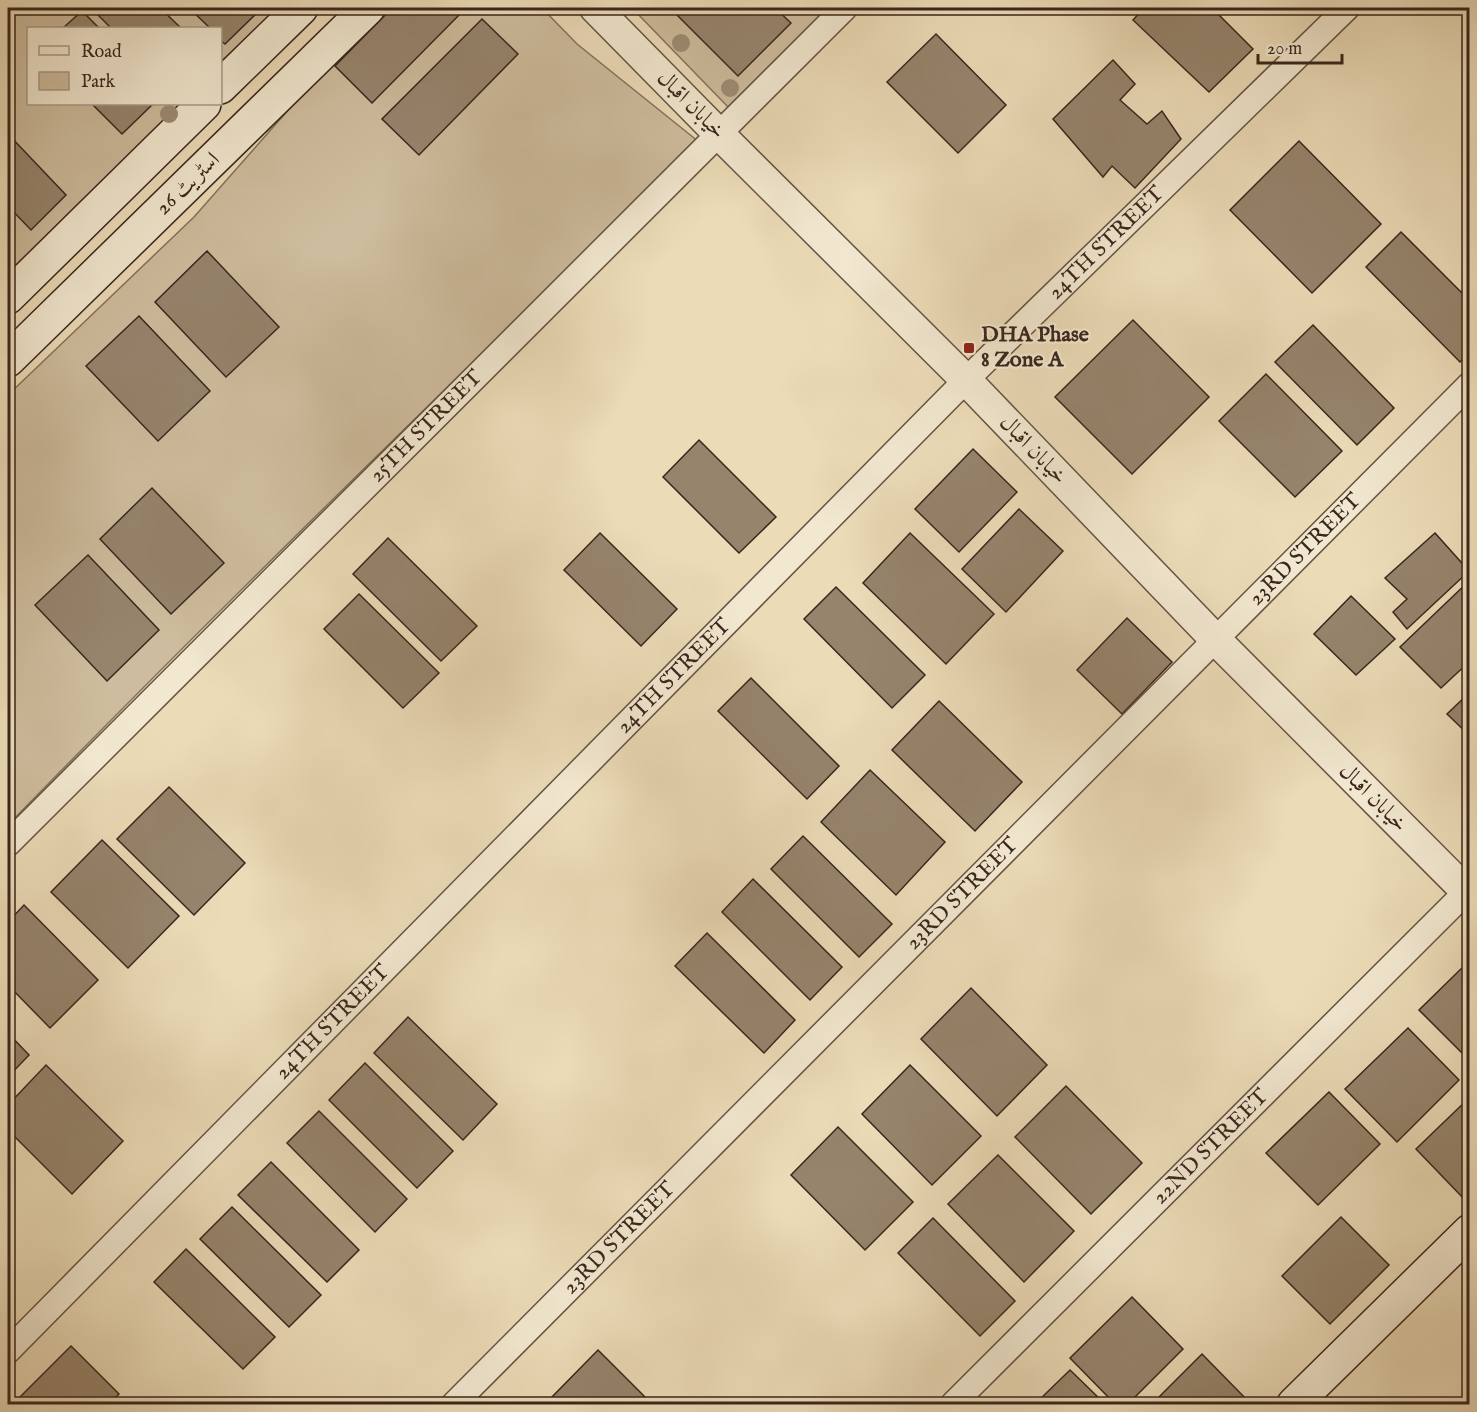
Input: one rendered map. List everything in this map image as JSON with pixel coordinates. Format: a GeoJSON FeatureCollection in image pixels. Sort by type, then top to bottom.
{"type":"FeatureCollection","features":[{"type":"Feature","properties":{"kind":"main road"},"geometry":{"type":"LineString","coordinates":[[222,85],[301,8]]}},
{"type":"Feature","properties":{"kind":"main road","name":"اسٹریٹ 26"},"geometry":{"type":"LineString","coordinates":[[8,360],[368,8]]}},
{"type":"Feature","properties":{"kind":"main road","name":"اسٹریٹ 26"},"geometry":{"type":"LineString","coordinates":[[8,297],[203,105]]}},
{"type":"Feature","properties":{"kind":"main road"},"geometry":{"type":"LineString","coordinates":[[1294,1404],[1470,1231]]}},
{"type":"Feature","properties":{"kind":"street","name":"خیابان اقبال"},"geometry":{"type":"LineString","coordinates":[[595,8],[718,134],[966,380],[1215,639],[1468,892]]}},
{"type":"Feature","properties":{"kind":"street","name":"25TH STREET"},"geometry":{"type":"LineString","coordinates":[[8,844],[845,8]]}},
{"type":"Feature","properties":{"kind":"street","name":"24TH STREET"},"geometry":{"type":"LineString","coordinates":[[8,1351],[966,380],[1347,8]]}},
{"type":"Feature","properties":{"kind":"street","name":"23RD STREET"},"geometry":{"type":"LineString","coordinates":[[454,1404],[1470,384]]}},
{"type":"Feature","properties":{"kind":"street","name":"22ND STREET"},"geometry":{"type":"LineString","coordinates":[[953,1404],[1468,892]]}},
{"type":"Feature","properties":{"kind":"green space"},"geometry":{"type":"Polygon","coordinates":[[[8,8],[287,8],[222,76],[222,27],[27,27],[27,105],[192,105],[8,283],[8,8]]]}},
{"type":"Feature","properties":{"kind":"green space"},"geometry":{"type":"Polygon","coordinates":[[[388,8],[542,8],[577,44],[699,142],[438,396],[8,825],[8,395],[194,217],[327,66],[388,8]]]}},
{"type":"Feature","properties":{"kind":"green space"},"geometry":{"type":"Polygon","coordinates":[[[632,8],[829,8],[728,107],[632,8]]]}},
{"type":"Feature","properties":{"kind":"building"},"geometry":{"type":"Polygon","coordinates":[[[95,8],[160,8],[180,27],[110,27],[93,10],[95,8]]]}},
{"type":"Feature","properties":{"kind":"building"},"geometry":{"type":"Polygon","coordinates":[[[189,8],[262,8],[225,44],[222,42],[222,27],[209,27],[189,8]]]}},
{"type":"Feature","properties":{"kind":"building"},"geometry":{"type":"Polygon","coordinates":[[[392,8],[456,8],[461,13],[372,103],[335,66],[392,8]]]}},
{"type":"Feature","properties":{"kind":"building"},"geometry":{"type":"Polygon","coordinates":[[[670,8],[775,8],[791,23],[738,76],[670,8]]]}},
{"type":"Feature","properties":{"kind":"building"},"geometry":{"type":"Polygon","coordinates":[[[1144,8],[1212,8],[1253,49],[1209,92],[1133,20],[1144,8]]]}},
{"type":"Feature","properties":{"kind":"building"},"geometry":{"type":"Polygon","coordinates":[[[82,11],[98,27],[64,27],[82,11]]]}},
{"type":"Feature","properties":{"kind":"building"},"geometry":{"type":"Polygon","coordinates":[[[482,19],[518,54],[419,155],[382,119],[482,19]]]}},
{"type":"Feature","properties":{"kind":"building"},"geometry":{"type":"Polygon","coordinates":[[[936,34],[1006,105],[958,153],[887,82],[936,34]]]}},
{"type":"Feature","properties":{"kind":"building"},"geometry":{"type":"Polygon","coordinates":[[[1113,60],[1135,84],[1120,100],[1147,124],[1162,111],[1181,139],[1135,188],[1112,166],[1103,177],[1053,119],[1113,60]]]}},
{"type":"Feature","properties":{"kind":"building"},"geometry":{"type":"Polygon","coordinates":[[[93,105],[152,105],[122,134],[93,105]]]}},
{"type":"Feature","properties":{"kind":"building"},"geometry":{"type":"Polygon","coordinates":[[[8,134],[66,195],[31,230],[8,206],[8,134]]]}},
{"type":"Feature","properties":{"kind":"building"},"geometry":{"type":"Polygon","coordinates":[[[1299,141],[1381,224],[1312,293],[1230,210],[1299,141]]]}},
{"type":"Feature","properties":{"kind":"building"},"geometry":{"type":"Polygon","coordinates":[[[1401,232],[1470,301],[1470,352],[1460,362],[1366,267],[1401,232]]]}},
{"type":"Feature","properties":{"kind":"building"},"geometry":{"type":"Polygon","coordinates":[[[207,251],[279,327],[226,377],[155,302],[207,251]]]}},
{"type":"Feature","properties":{"kind":"building"},"geometry":{"type":"Polygon","coordinates":[[[139,316],[210,391],[158,441],[86,366],[139,316]]]}},
{"type":"Feature","properties":{"kind":"building"},"geometry":{"type":"Polygon","coordinates":[[[1133,320],[1209,397],[1132,474],[1055,397],[1133,320]]]}},
{"type":"Feature","properties":{"kind":"building"},"geometry":{"type":"Polygon","coordinates":[[[1313,325],[1394,408],[1357,445],[1275,362],[1313,325]]]}},
{"type":"Feature","properties":{"kind":"building"},"geometry":{"type":"Polygon","coordinates":[[[1266,374],[1342,451],[1295,497],[1219,421],[1266,374]]]}},
{"type":"Feature","properties":{"kind":"building"},"geometry":{"type":"Polygon","coordinates":[[[699,440],[776,517],[739,553],[663,477],[699,440]]]}},
{"type":"Feature","properties":{"kind":"building"},"geometry":{"type":"Polygon","coordinates":[[[973,449],[1017,492],[959,552],[915,509],[973,449]]]}},
{"type":"Feature","properties":{"kind":"building"},"geometry":{"type":"Polygon","coordinates":[[[152,488],[224,563],[171,614],[100,539],[152,488]]]}},
{"type":"Feature","properties":{"kind":"building"},"geometry":{"type":"Polygon","coordinates":[[[1019,509],[1063,551],[1006,612],[962,569],[1019,509]]]}},
{"type":"Feature","properties":{"kind":"building"},"geometry":{"type":"Polygon","coordinates":[[[600,533],[677,609],[641,646],[564,570],[600,533]]]}},
{"type":"Feature","properties":{"kind":"building"},"geometry":{"type":"Polygon","coordinates":[[[910,533],[994,614],[946,664],[863,583],[910,533]]]}},
{"type":"Feature","properties":{"kind":"building"},"geometry":{"type":"Polygon","coordinates":[[[1435,533],[1469,571],[1407,629],[1393,612],[1407,599],[1385,578],[1435,533]]]}},
{"type":"Feature","properties":{"kind":"building"},"geometry":{"type":"Polygon","coordinates":[[[388,538],[477,626],[441,661],[353,574],[388,538]]]}},
{"type":"Feature","properties":{"kind":"building"},"geometry":{"type":"Polygon","coordinates":[[[88,555],[159,630],[107,681],[35,605],[88,555]]]}},
{"type":"Feature","properties":{"kind":"building"},"geometry":{"type":"Polygon","coordinates":[[[1470,580],[1470,661],[1441,688],[1400,647],[1470,580]]]}},
{"type":"Feature","properties":{"kind":"building"},"geometry":{"type":"Polygon","coordinates":[[[836,587],[925,675],[892,708],[804,619],[836,587]]]}},
{"type":"Feature","properties":{"kind":"building"},"geometry":{"type":"Polygon","coordinates":[[[359,594],[439,673],[403,708],[324,629],[359,594]]]}},
{"type":"Feature","properties":{"kind":"building"},"geometry":{"type":"Polygon","coordinates":[[[1351,596],[1395,639],[1356,675],[1314,634],[1351,596]]]}},
{"type":"Feature","properties":{"kind":"building"},"geometry":{"type":"Polygon","coordinates":[[[1127,618],[1172,662],[1122,714],[1077,670],[1127,618]]]}},
{"type":"Feature","properties":{"kind":"building"},"geometry":{"type":"Polygon","coordinates":[[[751,678],[839,766],[807,799],[718,711],[751,678]]]}},
{"type":"Feature","properties":{"kind":"building"},"geometry":{"type":"Polygon","coordinates":[[[1470,692],[1470,736],[1447,714],[1470,692]]]}},
{"type":"Feature","properties":{"kind":"building"},"geometry":{"type":"Polygon","coordinates":[[[939,701],[1022,782],[975,831],[892,750],[939,701]]]}},
{"type":"Feature","properties":{"kind":"building"},"geometry":{"type":"Polygon","coordinates":[[[870,770],[945,842],[896,895],[821,822],[870,770]]]}},
{"type":"Feature","properties":{"kind":"building"},"geometry":{"type":"Polygon","coordinates":[[[169,787],[245,863],[194,915],[117,839],[169,787]]]}},
{"type":"Feature","properties":{"kind":"building"},"geometry":{"type":"Polygon","coordinates":[[[803,836],[892,924],[859,957],[771,869],[803,836]]]}},
{"type":"Feature","properties":{"kind":"building"},"geometry":{"type":"Polygon","coordinates":[[[102,840],[179,916],[128,968],[51,892],[102,840]]]}},
{"type":"Feature","properties":{"kind":"building"},"geometry":{"type":"Polygon","coordinates":[[[753,879],[842,967],[810,1000],[722,912],[753,879]]]}},
{"type":"Feature","properties":{"kind":"building"},"geometry":{"type":"Polygon","coordinates":[[[24,905],[98,980],[50,1028],[8,985],[8,922],[24,905]]]}},
{"type":"Feature","properties":{"kind":"building"},"geometry":{"type":"Polygon","coordinates":[[[707,933],[795,1020],[764,1053],[675,966],[707,933]]]}},
{"type":"Feature","properties":{"kind":"building"},"geometry":{"type":"Polygon","coordinates":[[[1467,963],[1470,966],[1470,1061],[1419,1010],[1467,963]]]}},
{"type":"Feature","properties":{"kind":"building"},"geometry":{"type":"Polygon","coordinates":[[[971,988],[1047,1065],[997,1116],[921,1039],[971,988]]]}},
{"type":"Feature","properties":{"kind":"building"},"geometry":{"type":"Polygon","coordinates":[[[408,1017],[497,1104],[463,1140],[374,1053],[408,1017]]]}},
{"type":"Feature","properties":{"kind":"building"},"geometry":{"type":"Polygon","coordinates":[[[1408,1028],[1459,1080],[1397,1142],[1345,1089],[1408,1028]]]}},
{"type":"Feature","properties":{"kind":"building"},"geometry":{"type":"Polygon","coordinates":[[[8,1033],[29,1055],[8,1077],[8,1033]]]}},
{"type":"Feature","properties":{"kind":"building"},"geometry":{"type":"Polygon","coordinates":[[[365,1063],[453,1151],[417,1188],[329,1100],[365,1063]]]}},
{"type":"Feature","properties":{"kind":"building"},"geometry":{"type":"Polygon","coordinates":[[[46,1065],[123,1141],[72,1194],[8,1130],[8,1105],[46,1065]]]}},
{"type":"Feature","properties":{"kind":"building"},"geometry":{"type":"Polygon","coordinates":[[[910,1065],[981,1136],[932,1185],[862,1114],[910,1065]]]}},
{"type":"Feature","properties":{"kind":"building"},"geometry":{"type":"Polygon","coordinates":[[[1066,1086],[1142,1163],[1091,1214],[1015,1137],[1066,1086]]]}},
{"type":"Feature","properties":{"kind":"building"},"geometry":{"type":"Polygon","coordinates":[[[1329,1092],[1380,1144],[1318,1205],[1266,1153],[1329,1092]]]}},
{"type":"Feature","properties":{"kind":"building"},"geometry":{"type":"Polygon","coordinates":[[[1470,1097],[1470,1200],[1467,1202],[1416,1149],[1470,1097]]]}},
{"type":"Feature","properties":{"kind":"building"},"geometry":{"type":"Polygon","coordinates":[[[319,1111],[407,1199],[375,1232],[287,1143],[319,1111]]]}},
{"type":"Feature","properties":{"kind":"building"},"geometry":{"type":"Polygon","coordinates":[[[838,1127],[913,1202],[865,1250],[791,1175],[838,1127]]]}},
{"type":"Feature","properties":{"kind":"building"},"geometry":{"type":"Polygon","coordinates":[[[998,1155],[1074,1231],[1024,1282],[948,1204],[998,1155]]]}},
{"type":"Feature","properties":{"kind":"building"},"geometry":{"type":"Polygon","coordinates":[[[271,1162],[359,1250],[327,1282],[238,1195],[271,1162]]]}},
{"type":"Feature","properties":{"kind":"building"},"geometry":{"type":"Polygon","coordinates":[[[232,1207],[321,1295],[289,1327],[200,1239],[232,1207]]]}},
{"type":"Feature","properties":{"kind":"building"},"geometry":{"type":"Polygon","coordinates":[[[1341,1217],[1389,1265],[1330,1324],[1282,1276],[1341,1217]]]}},
{"type":"Feature","properties":{"kind":"building"},"geometry":{"type":"Polygon","coordinates":[[[933,1218],[1015,1301],[980,1336],[898,1253],[933,1218]]]}},
{"type":"Feature","properties":{"kind":"building"},"geometry":{"type":"Polygon","coordinates":[[[186,1249],[275,1337],[243,1369],[154,1282],[186,1249]]]}},
{"type":"Feature","properties":{"kind":"building"},"geometry":{"type":"Polygon","coordinates":[[[1132,1297],[1183,1349],[1128,1404],[1115,1404],[1070,1358],[1132,1297]]]}},
{"type":"Feature","properties":{"kind":"building"},"geometry":{"type":"Polygon","coordinates":[[[71,1346],[119,1394],[109,1404],[23,1404],[18,1399],[71,1346]]]}},
{"type":"Feature","properties":{"kind":"building"},"geometry":{"type":"Polygon","coordinates":[[[598,1350],[652,1404],[556,1404],[550,1399],[598,1350]]]}},
{"type":"Feature","properties":{"kind":"building"},"geometry":{"type":"Polygon","coordinates":[[[1202,1354],[1248,1401],[1244,1404],[1152,1404],[1202,1354]]]}},
{"type":"Feature","properties":{"kind":"building"},"geometry":{"type":"Polygon","coordinates":[[[1070,1370],[1105,1404],[1035,1404],[1070,1370]]]}},
{"type":"Feature","properties":{"kind":"place","name":"DHA Phase 8 Zone A"},"geometry":{"type":"Point","coordinates":[969,348]}}]}
